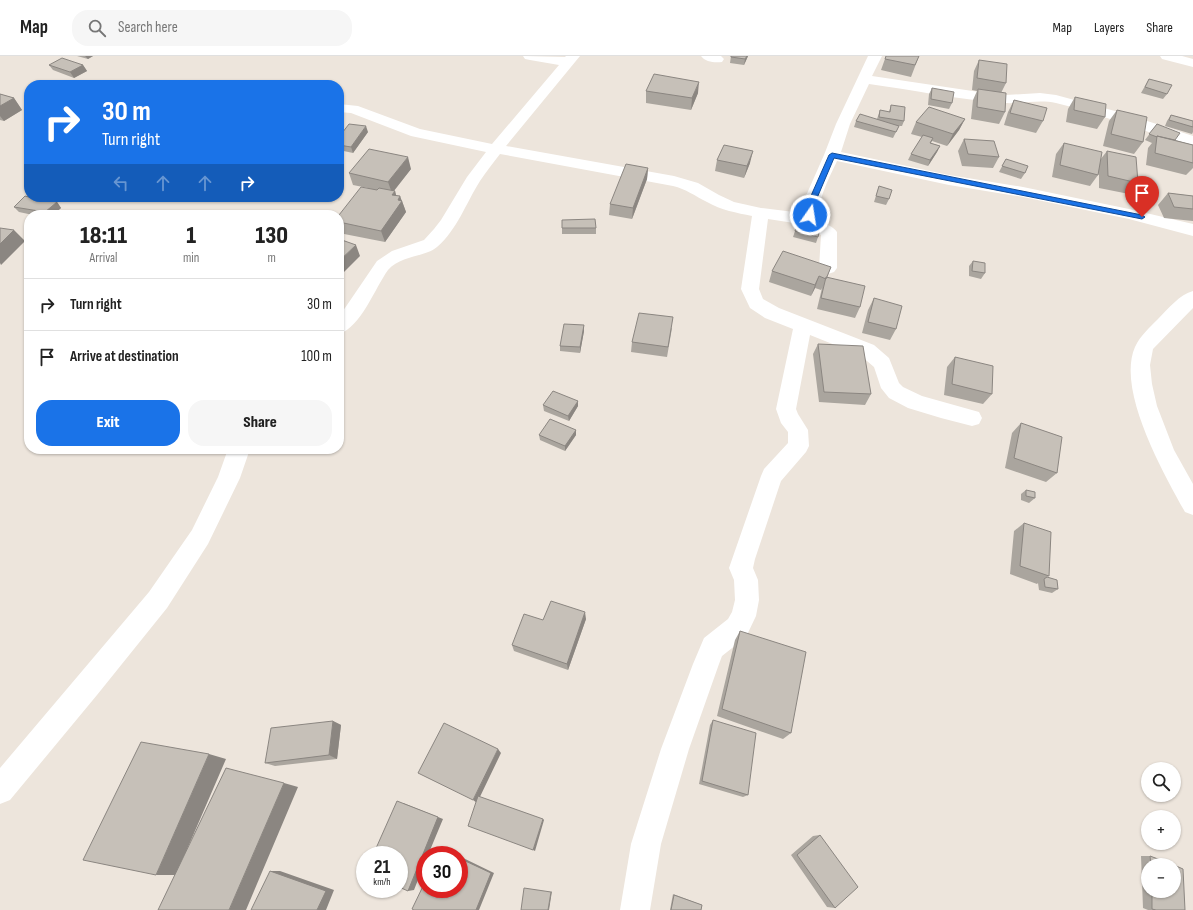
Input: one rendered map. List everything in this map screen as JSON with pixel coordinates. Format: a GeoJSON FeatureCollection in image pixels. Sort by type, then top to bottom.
{"type":"FeatureCollection","features":[{"type":"Feature","properties":{"kind":"street"},"geometry":{"type":"LineString","coordinates":[[530,56],[570,59]]}},
{"type":"Feature","properties":{"kind":"street"},"geometry":{"type":"LineString","coordinates":[[828,268],[829,232],[815,224],[810,215],[813,198],[832,155],[843,124],[875,56]]}},
{"type":"Feature","properties":{"kind":"street"},"geometry":{"type":"LineString","coordinates":[[1167,56],[1193,63]]}},
{"type":"Feature","properties":{"kind":"street"},"geometry":{"type":"LineString","coordinates":[[344,322],[352,314],[383,265],[398,255],[430,244],[440,233],[448,223],[473,180],[570,59]]}},
{"type":"Feature","properties":{"kind":"street"},"geometry":{"type":"LineString","coordinates":[[864,79],[986,97],[1006,99],[1040,97],[1056,99],[1121,117],[1193,141]]}},
{"type":"Feature","properties":{"kind":"street"},"geometry":{"type":"LineString","coordinates":[[344,108],[353,109],[416,133],[496,150],[674,181],[692,186],[713,199],[730,206],[761,213],[813,220]]}},
{"type":"Feature","properties":{"kind":"street"},"geometry":{"type":"LineString","coordinates":[[832,155],[949,180],[1023,192],[1129,214],[1193,230]]}},
{"type":"Feature","properties":{"kind":"street"},"geometry":{"type":"LineString","coordinates":[[761,213],[750,289],[756,302],[772,313],[867,350],[878,357],[886,370],[892,389],[902,397],[972,418]]}},
{"type":"Feature","properties":{"kind":"street"},"geometry":{"type":"LineString","coordinates":[[1193,297],[1163,324],[1144,347],[1140,369],[1148,412],[1174,472],[1193,505]]}},
{"type":"Feature","properties":{"kind":"street"},"geometry":{"type":"LineString","coordinates":[[635,910],[646,844],[674,749],[713,647],[737,628],[744,616],[746,580],[740,568],[772,476],[798,446],[798,430],[788,417],[786,409],[803,325]]}},
{"type":"Feature","properties":{"kind":"street"},"geometry":{"type":"LineString","coordinates":[[0,790],[158,600],[200,537],[229,478],[237,454]]}},
{"type":"Feature","properties":{"kind":"building"},"geometry":{"type":"Polygon","coordinates":[[[731,56],[747,56],[745,59],[731,56]]]}},
{"type":"Feature","properties":{"kind":"building"},"geometry":{"type":"Polygon","coordinates":[[[886,56],[919,56],[915,65],[885,59],[886,56]]]}},
{"type":"Feature","properties":{"kind":"building"},"geometry":{"type":"Polygon","coordinates":[[[62,58],[83,65],[70,72],[49,65],[62,58]]]}},
{"type":"Feature","properties":{"kind":"building"},"geometry":{"type":"Polygon","coordinates":[[[979,60],[1007,64],[1006,83],[977,78],[979,60]]]}},
{"type":"Feature","properties":{"kind":"building"},"geometry":{"type":"Polygon","coordinates":[[[654,74],[699,82],[692,98],[646,91],[654,74]]]}},
{"type":"Feature","properties":{"kind":"building"},"geometry":{"type":"Polygon","coordinates":[[[1149,79],[1172,85],[1167,94],[1145,87],[1149,79]]]}},
{"type":"Feature","properties":{"kind":"building"},"geometry":{"type":"Polygon","coordinates":[[[932,88],[954,92],[952,103],[931,99],[932,88]]]}},
{"type":"Feature","properties":{"kind":"building"},"geometry":{"type":"Polygon","coordinates":[[[978,89],[1006,93],[1005,112],[977,107],[978,89]]]}},
{"type":"Feature","properties":{"kind":"building"},"geometry":{"type":"Polygon","coordinates":[[[0,94],[14,98],[0,106],[0,94]]]}},
{"type":"Feature","properties":{"kind":"building"},"geometry":{"type":"Polygon","coordinates":[[[1075,97],[1106,104],[1105,117],[1074,110],[1075,97]]]}},
{"type":"Feature","properties":{"kind":"building"},"geometry":{"type":"Polygon","coordinates":[[[1014,100],[1047,108],[1043,121],[1010,113],[1014,100]]]}},
{"type":"Feature","properties":{"kind":"building"},"geometry":{"type":"Polygon","coordinates":[[[891,105],[905,107],[904,121],[879,117],[880,110],[890,112],[891,105]]]}},
{"type":"Feature","properties":{"kind":"building"},"geometry":{"type":"Polygon","coordinates":[[[929,107],[965,119],[953,134],[916,122],[929,107]]]}},
{"type":"Feature","properties":{"kind":"building"},"geometry":{"type":"Polygon","coordinates":[[[1117,110],[1147,117],[1143,142],[1111,134],[1117,110]]]}},
{"type":"Feature","properties":{"kind":"building"},"geometry":{"type":"Polygon","coordinates":[[[860,114],[899,126],[896,132],[856,121],[860,114]]]}},
{"type":"Feature","properties":{"kind":"building"},"geometry":{"type":"Polygon","coordinates":[[[1171,115],[1193,121],[1193,127],[1169,120],[1171,115]]]}},
{"type":"Feature","properties":{"kind":"building"},"geometry":{"type":"Polygon","coordinates":[[[349,124],[366,126],[351,147],[344,146],[344,130],[349,124]]]}},
{"type":"Feature","properties":{"kind":"building"},"geometry":{"type":"Polygon","coordinates":[[[1157,124],[1180,133],[1175,140],[1149,134],[1157,124]]]}},
{"type":"Feature","properties":{"kind":"building"},"geometry":{"type":"Polygon","coordinates":[[[923,135],[933,138],[930,143],[940,146],[930,160],[911,154],[923,135]]]}},
{"type":"Feature","properties":{"kind":"building"},"geometry":{"type":"Polygon","coordinates":[[[1157,136],[1193,145],[1193,163],[1155,153],[1157,136]]]}},
{"type":"Feature","properties":{"kind":"building"},"geometry":{"type":"Polygon","coordinates":[[[964,139],[994,141],[999,157],[968,154],[964,139]]]}},
{"type":"Feature","properties":{"kind":"building"},"geometry":{"type":"Polygon","coordinates":[[[1064,143],[1102,152],[1098,175],[1060,165],[1064,143]]]}},
{"type":"Feature","properties":{"kind":"building"},"geometry":{"type":"Polygon","coordinates":[[[724,145],[753,151],[747,166],[717,160],[724,145]]]}},
{"type":"Feature","properties":{"kind":"building"},"geometry":{"type":"Polygon","coordinates":[[[369,149],[408,157],[388,182],[349,173],[369,149]]]}},
{"type":"Feature","properties":{"kind":"building"},"geometry":{"type":"Polygon","coordinates":[[[1107,151],[1136,157],[1138,183],[1108,176],[1107,151]]]}},
{"type":"Feature","properties":{"kind":"building"},"geometry":{"type":"Polygon","coordinates":[[[1006,159],[1028,166],[1025,173],[1002,166],[1006,159]]]}},
{"type":"Feature","properties":{"kind":"building"},"geometry":{"type":"Polygon","coordinates":[[[626,164],[648,168],[633,208],[610,204],[626,164]]]}},
{"type":"Feature","properties":{"kind":"building"},"geometry":{"type":"Polygon","coordinates":[[[879,186],[892,190],[889,199],[876,196],[879,186]]]}},
{"type":"Feature","properties":{"kind":"building"},"geometry":{"type":"Polygon","coordinates":[[[361,187],[395,191],[392,195],[400,196],[398,200],[402,201],[381,231],[344,223],[343,210],[361,187]]]}},
{"type":"Feature","properties":{"kind":"building"},"geometry":{"type":"Polygon","coordinates":[[[1168,193],[1193,196],[1193,209],[1174,207],[1168,193]]]}},
{"type":"Feature","properties":{"kind":"building"},"geometry":{"type":"Polygon","coordinates":[[[24,197],[24,202],[57,202],[47,210],[33,210],[14,207],[24,197]]]}},
{"type":"Feature","properties":{"kind":"building"},"geometry":{"type":"Polygon","coordinates":[[[595,219],[596,228],[562,228],[562,220],[595,219]]]}},
{"type":"Feature","properties":{"kind":"building"},"geometry":{"type":"Polygon","coordinates":[[[799,219],[821,224],[818,237],[795,231],[799,219]]]}},
{"type":"Feature","properties":{"kind":"building"},"geometry":{"type":"Polygon","coordinates":[[[0,228],[14,230],[0,244],[0,228]]]}},
{"type":"Feature","properties":{"kind":"building"},"geometry":{"type":"Polygon","coordinates":[[[344,241],[356,245],[344,256],[344,241]]]}},
{"type":"Feature","properties":{"kind":"building"},"geometry":{"type":"Polygon","coordinates":[[[783,251],[831,267],[826,279],[819,276],[815,285],[772,271],[783,251]]]}},
{"type":"Feature","properties":{"kind":"building"},"geometry":{"type":"Polygon","coordinates":[[[973,261],[985,263],[985,273],[972,271],[973,261]]]}},
{"type":"Feature","properties":{"kind":"building"},"geometry":{"type":"Polygon","coordinates":[[[826,277],[865,286],[860,307],[821,298],[826,277]]]}},
{"type":"Feature","properties":{"kind":"building"},"geometry":{"type":"Polygon","coordinates":[[[874,298],[902,306],[896,329],[868,322],[874,298]]]}},
{"type":"Feature","properties":{"kind":"building"},"geometry":{"type":"Polygon","coordinates":[[[639,313],[673,317],[668,347],[632,342],[639,313]]]}},
{"type":"Feature","properties":{"kind":"building"},"geometry":{"type":"Polygon","coordinates":[[[564,324],[584,325],[580,347],[560,346],[564,324]]]}},
{"type":"Feature","properties":{"kind":"building"},"geometry":{"type":"Polygon","coordinates":[[[818,344],[863,346],[871,394],[824,392],[818,344]]]}},
{"type":"Feature","properties":{"kind":"building"},"geometry":{"type":"Polygon","coordinates":[[[955,357],[993,366],[992,394],[952,384],[955,357]]]}},
{"type":"Feature","properties":{"kind":"building"},"geometry":{"type":"Polygon","coordinates":[[[553,391],[578,401],[568,416],[543,405],[553,391]]]}},
{"type":"Feature","properties":{"kind":"building"},"geometry":{"type":"Polygon","coordinates":[[[550,419],[576,430],[565,446],[539,435],[550,419]]]}},
{"type":"Feature","properties":{"kind":"building"},"geometry":{"type":"Polygon","coordinates":[[[1021,423],[1062,437],[1057,473],[1014,458],[1021,423]]]}},
{"type":"Feature","properties":{"kind":"building"},"geometry":{"type":"Polygon","coordinates":[[[1026,490],[1035,492],[1035,498],[1026,496],[1026,490]]]}},
{"type":"Feature","properties":{"kind":"building"},"geometry":{"type":"Polygon","coordinates":[[[1024,523],[1051,532],[1049,576],[1020,566],[1024,523]]]}},
{"type":"Feature","properties":{"kind":"building"},"geometry":{"type":"Polygon","coordinates":[[[1047,577],[1057,580],[1058,589],[1045,587],[1044,579],[1047,577]]]}},
{"type":"Feature","properties":{"kind":"building"},"geometry":{"type":"Polygon","coordinates":[[[551,601],[585,612],[567,664],[512,645],[524,614],[543,620],[551,601]]]}},
{"type":"Feature","properties":{"kind":"building"},"geometry":{"type":"Polygon","coordinates":[[[740,631],[806,652],[791,733],[722,709],[740,631]]]}},
{"type":"Feature","properties":{"kind":"building"},"geometry":{"type":"Polygon","coordinates":[[[713,720],[756,733],[748,795],[702,781],[713,720]]]}},
{"type":"Feature","properties":{"kind":"building"},"geometry":{"type":"Polygon","coordinates":[[[333,721],[329,755],[265,763],[271,728],[333,721]]]}},
{"type":"Feature","properties":{"kind":"building"},"geometry":{"type":"Polygon","coordinates":[[[444,723],[498,749],[473,800],[418,773],[444,723]]]}},
{"type":"Feature","properties":{"kind":"building"},"geometry":{"type":"Polygon","coordinates":[[[141,742],[209,754],[156,875],[83,860],[141,742]]]}},
{"type":"Feature","properties":{"kind":"building"},"geometry":{"type":"Polygon","coordinates":[[[226,768],[284,783],[229,910],[158,910],[226,768]]]}},
{"type":"Feature","properties":{"kind":"building"},"geometry":{"type":"Polygon","coordinates":[[[478,796],[543,819],[533,850],[468,826],[478,796]]]}},
{"type":"Feature","properties":{"kind":"building"},"geometry":{"type":"Polygon","coordinates":[[[397,801],[438,817],[426,846],[416,846],[416,871],[408,891],[408,846],[377,846],[397,801]]]}},
{"type":"Feature","properties":{"kind":"building"},"geometry":{"type":"Polygon","coordinates":[[[820,835],[858,887],[835,908],[797,855],[820,835]]]}},
{"type":"Feature","properties":{"kind":"building"},"geometry":{"type":"Polygon","coordinates":[[[468,862],[491,873],[476,910],[412,909],[417,898],[468,898],[468,862]]]}},
{"type":"Feature","properties":{"kind":"building"},"geometry":{"type":"Polygon","coordinates":[[[1181,868],[1183,869],[1185,910],[1152,909],[1152,898],[1181,898],[1181,868]]]}},
{"type":"Feature","properties":{"kind":"building"},"geometry":{"type":"Polygon","coordinates":[[[270,871],[326,891],[317,910],[251,910],[270,871]]]}},
{"type":"Feature","properties":{"kind":"building"},"geometry":{"type":"Polygon","coordinates":[[[524,888],[551,892],[548,910],[521,910],[524,888]]]}},
{"type":"Feature","properties":{"kind":"building"},"geometry":{"type":"Polygon","coordinates":[[[674,895],[702,905],[701,910],[671,910],[674,895]]]}},
{"type":"Feature","properties":{"kind":"route"},"geometry":{"type":"LineString","coordinates":[[810,215],[813,198],[832,155],[949,180],[1023,192],[1142,217]]}}]}
